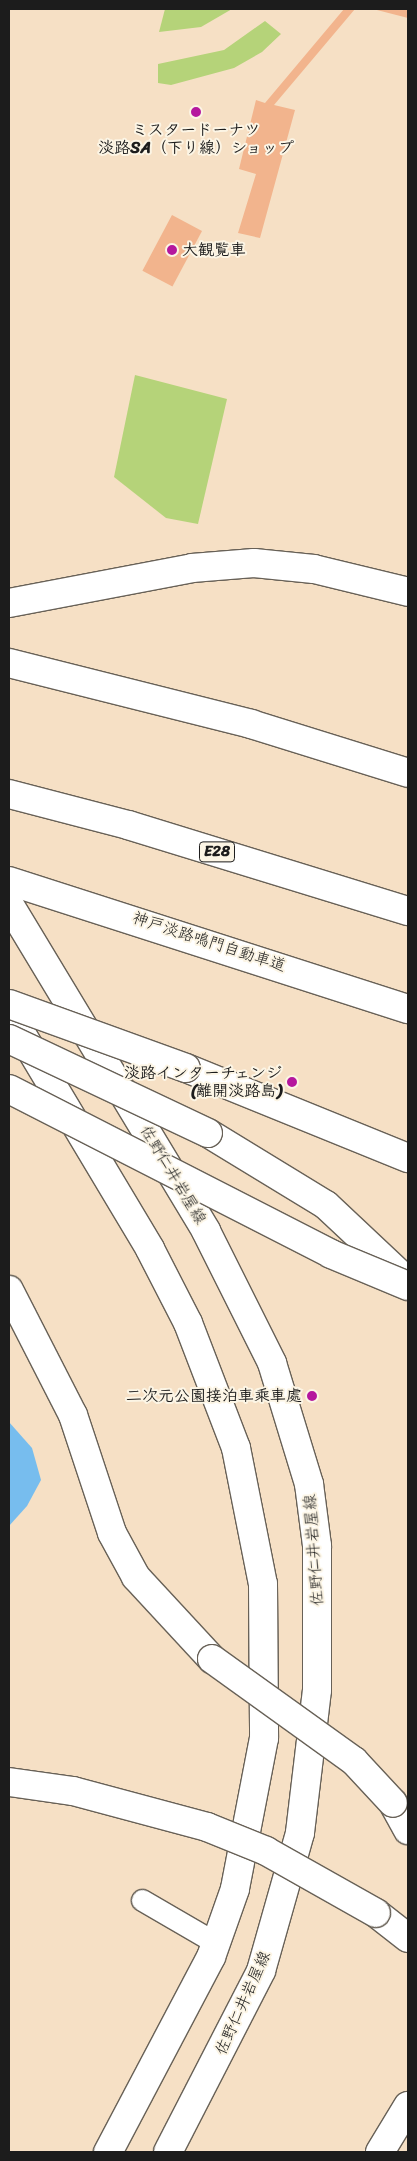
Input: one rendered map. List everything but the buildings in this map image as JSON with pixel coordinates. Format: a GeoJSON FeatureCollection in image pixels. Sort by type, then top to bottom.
{"type":"FeatureCollection","features":[{"type":"Feature","properties":{"kind":"main road"},"geometry":{"type":"LineString","coordinates":[[9,603],[192,568],[254,563],[314,569],[408,592]]}},
{"type":"Feature","properties":{"kind":"main road"},"geometry":{"type":"LineString","coordinates":[[9,663],[251,724],[408,773]]}},
{"type":"Feature","properties":{"kind":"main road","name":"E28"},"geometry":{"type":"LineString","coordinates":[[17,796],[128,825],[408,910]]}},
{"type":"Feature","properties":{"kind":"main road","name":"神戸淡路鳴門自動車道"},"geometry":{"type":"LineString","coordinates":[[9,880],[81,900],[408,1009]]}},
{"type":"Feature","properties":{"kind":"main road","name":"佐野仁井岩屋線"},"geometry":{"type":"LineString","coordinates":[[9,904],[210,1240],[272,1363],[309,1484],[317,1546],[317,1690],[300,1833],[261,1971],[168,2152]]}},
{"type":"Feature","properties":{"kind":"main road"},"geometry":{"type":"LineString","coordinates":[[9,1004],[186,1068],[408,1158]]}},
{"type":"Feature","properties":{"kind":"main road"},"geometry":{"type":"LineString","coordinates":[[9,1013],[150,1249],[188,1323],[236,1448],[251,1511],[263,1584],[264,1738],[235,1889],[216,1943],[108,2152]]}},
{"type":"Feature","properties":{"kind":"main road"},"geometry":{"type":"LineString","coordinates":[[9,1039],[208,1133],[326,1205],[408,1282]]}},
{"type":"Feature","properties":{"kind":"main road"},"geometry":{"type":"LineString","coordinates":[[9,1089],[331,1254],[408,1286]]}},
{"type":"Feature","properties":{"kind":"main road"},"geometry":{"type":"LineString","coordinates":[[9,1290],[73,1415],[112,1533],[136,1577],[212,1659],[354,1761],[394,1803],[408,1830]]}},
{"type":"Feature","properties":{"kind":"main road"},"geometry":{"type":"LineString","coordinates":[[9,1782],[72,1791],[207,1827],[274,1855],[376,1913],[408,1938]]}},
{"type":"Feature","properties":{"kind":"main road"},"geometry":{"type":"LineString","coordinates":[[380,2152],[408,2106]]}},
{"type":"Feature","properties":{"kind":"lane"},"geometry":{"type":"LineString","coordinates":[[142,1900],[216,1943]]}},
{"type":"Feature","properties":{"kind":"green space"},"geometry":{"type":"Polygon","coordinates":[[[165,9],[232,9],[201,27],[159,32],[165,9]]]}},
{"type":"Feature","properties":{"kind":"green space"},"geometry":{"type":"Polygon","coordinates":[[[265,21],[281,34],[262,52],[234,68],[171,85],[158,83],[158,64],[224,50],[265,21]]]}},
{"type":"Feature","properties":{"kind":"green space"},"geometry":{"type":"Polygon","coordinates":[[[135,375],[227,399],[198,524],[166,518],[114,477],[135,375]]]}},
{"type":"Feature","properties":{"kind":"water"},"geometry":{"type":"Polygon","coordinates":[[[9,1422],[32,1448],[41,1480],[27,1506],[9,1526],[9,1422]]]}},
{"type":"Feature","properties":{"kind":"place","name":"ミスタードーナツ 淡路SA（下り線）ショップ"},"geometry":{"type":"Point","coordinates":[196,112]}},
{"type":"Feature","properties":{"kind":"place","name":"大観覧車"},"geometry":{"type":"Point","coordinates":[172,250]}},
{"type":"Feature","properties":{"kind":"place","name":"淡路インターチェンジ (離開淡路島)"},"geometry":{"type":"Point","coordinates":[292,1082]}},
{"type":"Feature","properties":{"kind":"place","name":"二次元公園接泊車乘車處"},"geometry":{"type":"Point","coordinates":[312,1396]}}]}
